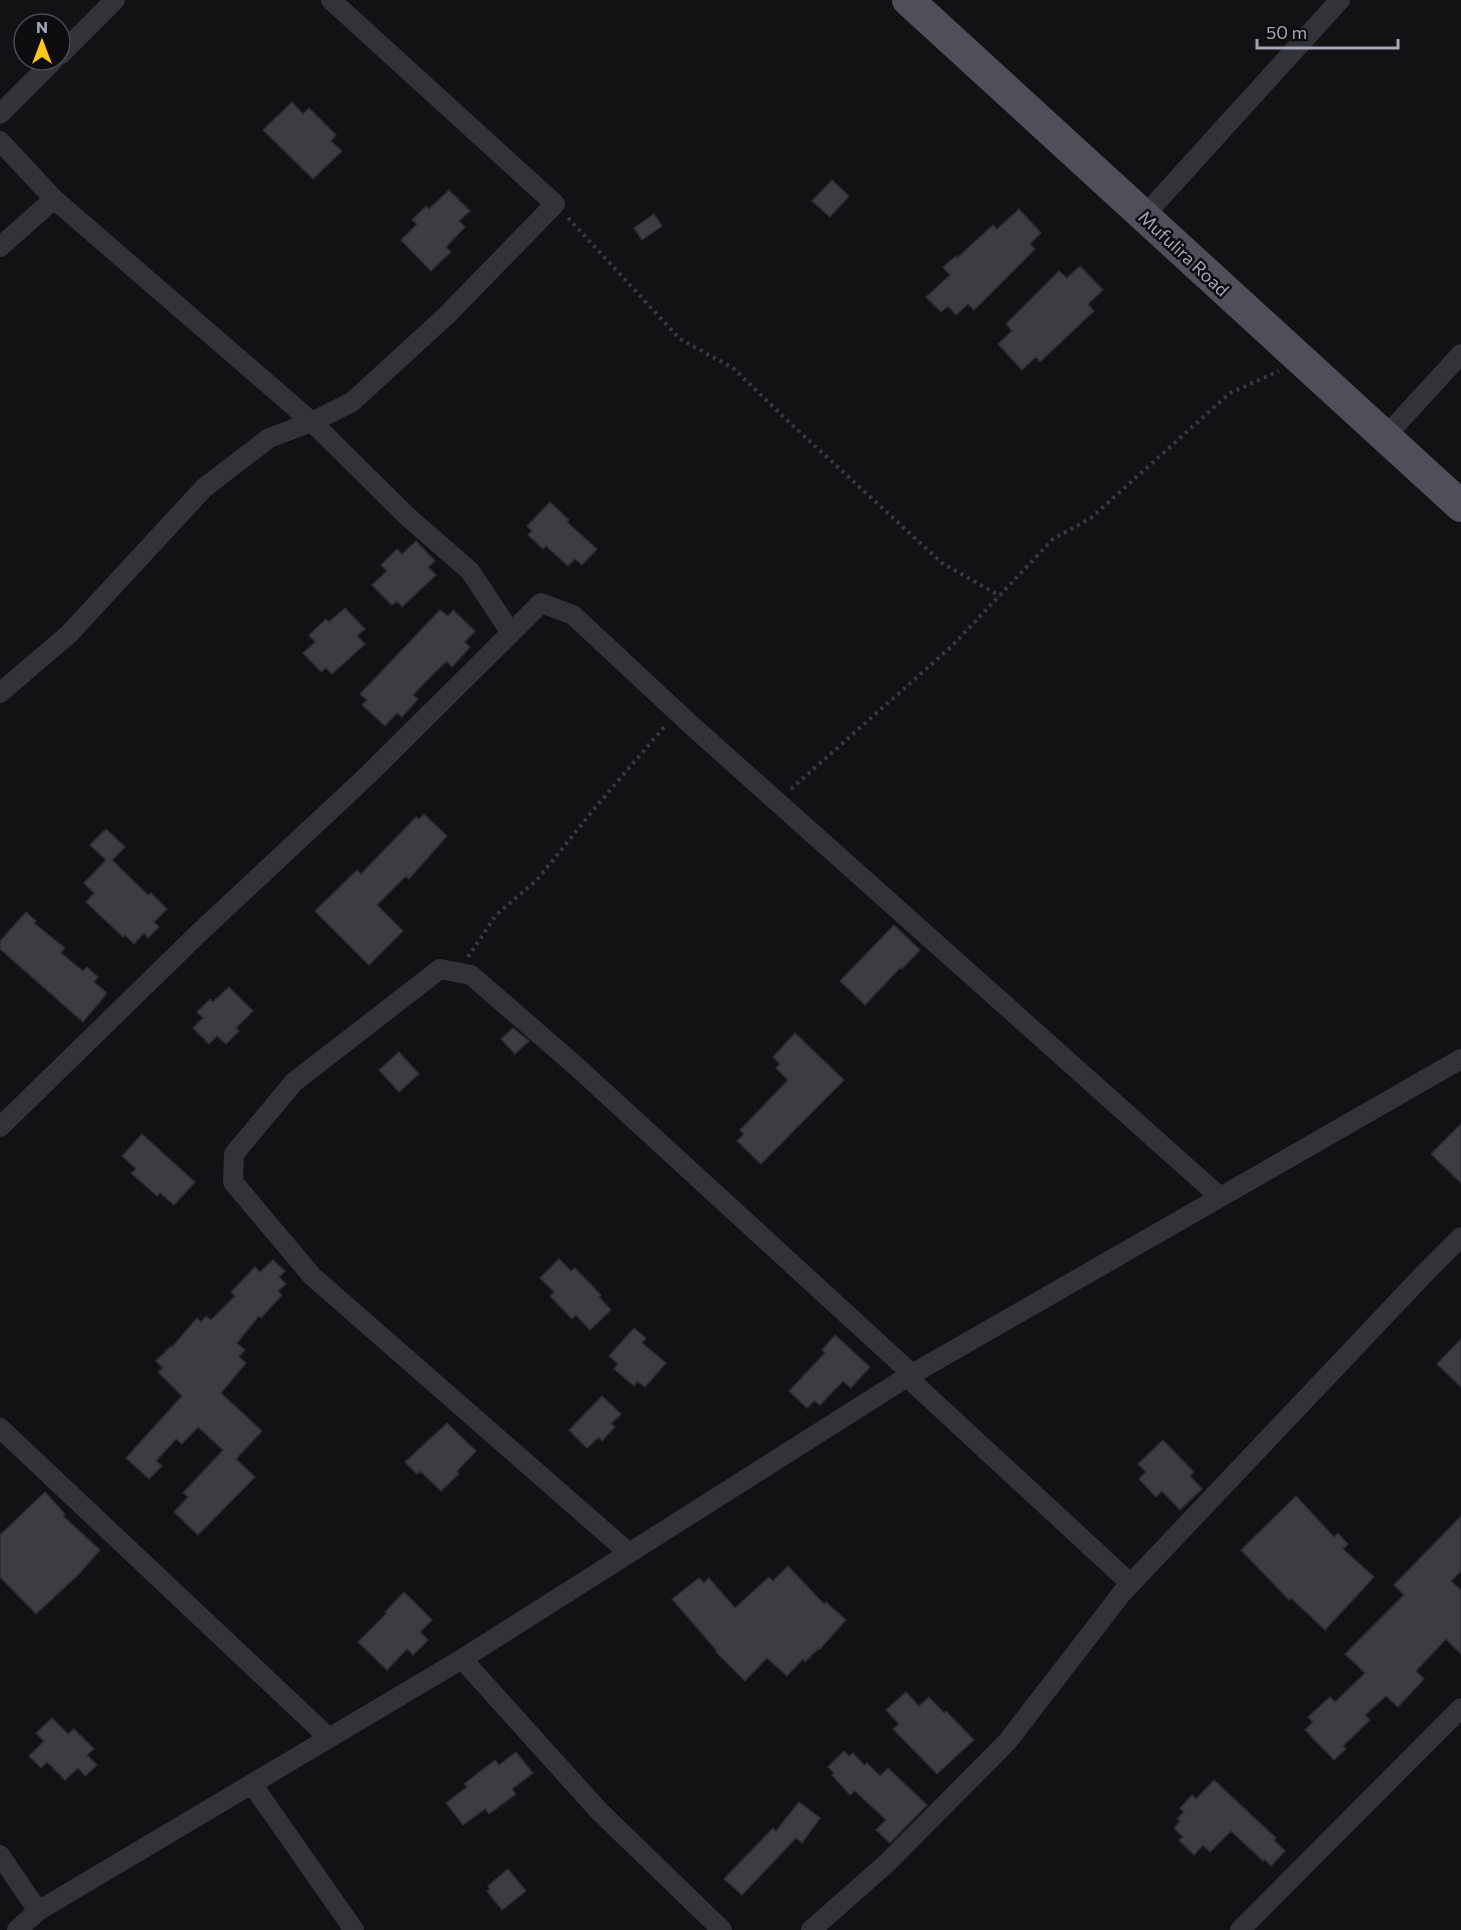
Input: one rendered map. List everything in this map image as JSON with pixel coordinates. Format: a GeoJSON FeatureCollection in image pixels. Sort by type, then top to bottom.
{"type":"FeatureCollection","features":[{"type":"Feature","properties":{"kind":"main road","name":"Mufulira Road"},"geometry":{"type":"LineString","coordinates":[[908,0],[1461,506]]}},
{"type":"Feature","properties":{"kind":"street"},"geometry":{"type":"LineString","coordinates":[[72,43],[116,0]]}},
{"type":"Feature","properties":{"kind":"street"},"geometry":{"type":"LineString","coordinates":[[0,693],[69,634],[204,488],[269,438],[312,422],[352,402],[447,315],[555,204],[331,0]]}},
{"type":"Feature","properties":{"kind":"street"},"geometry":{"type":"LineString","coordinates":[[1144,216],[1340,0]]}},
{"type":"Feature","properties":{"kind":"street"},"geometry":{"type":"LineString","coordinates":[[0,114],[42,72]]}},
{"type":"Feature","properties":{"kind":"street"},"geometry":{"type":"LineString","coordinates":[[0,141],[54,199],[312,422],[408,517],[470,571],[511,633]]}},
{"type":"Feature","properties":{"kind":"street"},"geometry":{"type":"LineString","coordinates":[[0,247],[54,199]]}},
{"type":"Feature","properties":{"kind":"street"},"geometry":{"type":"LineString","coordinates":[[1385,437],[1461,354]]}},
{"type":"Feature","properties":{"kind":"street"},"geometry":{"type":"LineString","coordinates":[[0,1127],[201,930],[368,775],[541,603],[573,615],[677,712],[1221,1197]]}},
{"type":"Feature","properties":{"kind":"street"},"geometry":{"type":"LineString","coordinates":[[629,1553],[312,1276],[233,1182],[234,1154],[294,1082],[440,969],[471,975],[577,1067],[1131,1584]]}},
{"type":"Feature","properties":{"kind":"street"},"geometry":{"type":"LineString","coordinates":[[21,1929],[38,1911],[462,1659],[910,1376],[1461,1059]]}},
{"type":"Feature","properties":{"kind":"street"},"geometry":{"type":"LineString","coordinates":[[811,1930],[886,1864],[1007,1742],[1131,1584],[1425,1273],[1461,1238]]}},
{"type":"Feature","properties":{"kind":"street"},"geometry":{"type":"LineString","coordinates":[[0,1428],[329,1738]]}},
{"type":"Feature","properties":{"kind":"street"},"geometry":{"type":"LineString","coordinates":[[462,1659],[599,1811],[723,1930]]}},
{"type":"Feature","properties":{"kind":"street"},"geometry":{"type":"LineString","coordinates":[[1240,1930],[1461,1708]]}},
{"type":"Feature","properties":{"kind":"street"},"geometry":{"type":"LineString","coordinates":[[252,1784],[354,1930]]}},
{"type":"Feature","properties":{"kind":"street"},"geometry":{"type":"LineString","coordinates":[[0,1855],[38,1911]]}},
{"type":"Feature","properties":{"kind":"path"},"geometry":{"type":"LineString","coordinates":[[555,204],[681,339],[733,368],[942,563],[1000,596]]}},
{"type":"Feature","properties":{"kind":"path"},"geometry":{"type":"LineString","coordinates":[[777,801],[951,647],[1053,539],[1091,518],[1230,393],[1302,361]]}},
{"type":"Feature","properties":{"kind":"path"},"geometry":{"type":"LineString","coordinates":[[458,973],[496,915],[537,880],[677,712]]}},
{"type":"Feature","properties":{"kind":"building"},"geometry":{"type":"Polygon","coordinates":[[[292,102],[303,114],[309,108],[336,135],[331,141],[342,151],[313,179],[263,130],[292,102]]]}},
{"type":"Feature","properties":{"kind":"building"},"geometry":{"type":"Polygon","coordinates":[[[832,180],[849,196],[830,217],[812,201],[832,180]]]}},
{"type":"Feature","properties":{"kind":"building"},"geometry":{"type":"Polygon","coordinates":[[[449,190],[470,211],[459,221],[465,227],[446,247],[451,252],[431,271],[401,240],[417,224],[412,220],[426,206],[429,209],[449,190]]]}},
{"type":"Feature","properties":{"kind":"building"},"geometry":{"type":"Polygon","coordinates":[[[1019,209],[1041,233],[1030,244],[1035,249],[974,310],[968,304],[956,315],[948,306],[941,312],[926,297],[950,275],[943,267],[956,256],[957,258],[993,225],[997,229],[1019,209]]]}},
{"type":"Feature","properties":{"kind":"building"},"geometry":{"type":"Polygon","coordinates":[[[654,214],[662,226],[642,240],[634,228],[654,214]]]}},
{"type":"Feature","properties":{"kind":"building"},"geometry":{"type":"Polygon","coordinates":[[[1080,266],[1103,290],[1088,304],[1094,311],[1040,362],[1036,357],[1022,370],[998,344],[1012,331],[1006,324],[1059,271],[1067,278],[1080,266]]]}},
{"type":"Feature","properties":{"kind":"building"},"geometry":{"type":"Polygon","coordinates":[[[550,502],[569,520],[567,522],[597,549],[582,565],[575,559],[568,566],[546,546],[543,549],[528,535],[532,531],[527,526],[550,502]]]}},
{"type":"Feature","properties":{"kind":"building"},"geometry":{"type":"Polygon","coordinates":[[[416,541],[435,561],[428,567],[436,575],[402,607],[397,601],[392,605],[372,585],[387,571],[381,565],[397,549],[402,554],[416,541]]]}},
{"type":"Feature","properties":{"kind":"building"},"geometry":{"type":"Polygon","coordinates":[[[345,608],[365,629],[357,636],[365,644],[332,674],[326,668],[321,672],[303,653],[315,642],[309,635],[326,619],[329,622],[345,608]]]}},
{"type":"Feature","properties":{"kind":"building"},"geometry":{"type":"Polygon","coordinates":[[[440,610],[448,616],[453,610],[475,631],[465,642],[470,647],[452,667],[447,661],[434,673],[413,695],[418,699],[402,717],[397,713],[385,726],[362,705],[367,700],[360,694],[440,610]]]}},
{"type":"Feature","properties":{"kind":"building"},"geometry":{"type":"Polygon","coordinates":[[[424,814],[447,836],[409,879],[406,876],[377,905],[403,931],[369,965],[315,911],[357,870],[361,874],[416,817],[419,819],[424,814]]]}},
{"type":"Feature","properties":{"kind":"building"},"geometry":{"type":"Polygon","coordinates":[[[106,829],[125,847],[112,860],[148,895],[151,893],[167,909],[154,922],[159,927],[148,938],[144,933],[134,944],[125,935],[123,937],[86,902],[94,893],[84,883],[106,860],[90,845],[106,829]]]}},
{"type":"Feature","properties":{"kind":"building"},"geometry":{"type":"Polygon","coordinates":[[[26,912],[36,921],[34,923],[65,948],[61,953],[83,971],[87,967],[98,977],[94,982],[107,993],[83,1022],[0,949],[0,941],[26,912]]]}},
{"type":"Feature","properties":{"kind":"building"},"geometry":{"type":"Polygon","coordinates":[[[894,925],[920,950],[865,1005],[840,981],[894,925]]]}},
{"type":"Feature","properties":{"kind":"building"},"geometry":{"type":"Polygon","coordinates":[[[229,987],[253,1011],[236,1028],[239,1031],[226,1044],[217,1036],[209,1044],[193,1028],[203,1018],[197,1012],[210,999],[213,1002],[229,987]]]}},
{"type":"Feature","properties":{"kind":"building"},"geometry":{"type":"Polygon","coordinates":[[[513,1028],[529,1041],[515,1054],[501,1039],[513,1028]]]}},
{"type":"Feature","properties":{"kind":"building"},"geometry":{"type":"Polygon","coordinates":[[[795,1033],[844,1080],[761,1164],[737,1141],[744,1134],[740,1130],[788,1080],[776,1068],[780,1064],[773,1057],[795,1033]]]}},
{"type":"Feature","properties":{"kind":"building"},"geometry":{"type":"Polygon","coordinates":[[[399,1052],[419,1074],[399,1092],[379,1070],[399,1052]]]}},
{"type":"Feature","properties":{"kind":"building"},"geometry":{"type":"Polygon","coordinates":[[[1461,1124],[1461,1183],[1431,1154],[1461,1124]]]}},
{"type":"Feature","properties":{"kind":"building"},"geometry":{"type":"Polygon","coordinates":[[[142,1134],[195,1182],[174,1205],[160,1193],[157,1196],[131,1173],[136,1169],[122,1156],[142,1134]]]}},
{"type":"Feature","properties":{"kind":"building"},"geometry":{"type":"Polygon","coordinates":[[[559,1259],[571,1271],[575,1268],[601,1295],[599,1297],[611,1310],[590,1330],[576,1315],[572,1319],[550,1296],[554,1292],[540,1278],[559,1259]]]}},
{"type":"Feature","properties":{"kind":"building"},"geometry":{"type":"Polygon","coordinates":[[[273,1260],[285,1271],[279,1277],[286,1284],[278,1291],[282,1295],[261,1318],[259,1316],[237,1343],[245,1350],[239,1357],[246,1363],[221,1393],[262,1431],[236,1459],[255,1477],[198,1535],[174,1512],[188,1497],[183,1493],[223,1450],[198,1427],[182,1444],[176,1439],[156,1461],[162,1466],[149,1479],[126,1458],[182,1396],[158,1372],[163,1368],[156,1361],[172,1347],[197,1318],[201,1322],[206,1316],[211,1320],[235,1296],[231,1292],[255,1267],[260,1272],[273,1260]]]}},
{"type":"Feature","properties":{"kind":"building"},"geometry":{"type":"Polygon","coordinates":[[[634,1328],[646,1338],[642,1343],[666,1363],[645,1387],[637,1381],[634,1386],[614,1369],[618,1364],[609,1356],[634,1328]]]}},
{"type":"Feature","properties":{"kind":"building"},"geometry":{"type":"Polygon","coordinates":[[[835,1335],[870,1367],[851,1388],[843,1381],[820,1405],[814,1401],[807,1408],[789,1391],[825,1353],[822,1350],[835,1335]]]}},
{"type":"Feature","properties":{"kind":"building"},"geometry":{"type":"Polygon","coordinates":[[[1461,1339],[1461,1387],[1437,1364],[1461,1339]]]}},
{"type":"Feature","properties":{"kind":"building"},"geometry":{"type":"Polygon","coordinates":[[[602,1396],[621,1414],[611,1424],[615,1427],[602,1441],[599,1437],[587,1448],[569,1430],[602,1396]]]}},
{"type":"Feature","properties":{"kind":"building"},"geometry":{"type":"Polygon","coordinates":[[[447,1423],[476,1451],[457,1471],[459,1474],[441,1491],[420,1471],[417,1474],[405,1462],[447,1423]]]}},
{"type":"Feature","properties":{"kind":"building"},"geometry":{"type":"Polygon","coordinates":[[[1163,1440],[1194,1472],[1190,1476],[1202,1489],[1180,1510],[1162,1491],[1156,1497],[1139,1479],[1146,1472],[1138,1464],[1163,1440]]]}},
{"type":"Feature","properties":{"kind":"building"},"geometry":{"type":"Polygon","coordinates":[[[45,1492],[65,1514],[63,1516],[100,1550],[79,1574],[36,1614],[0,1577],[0,1535],[45,1492]]]}},
{"type":"Feature","properties":{"kind":"building"},"geometry":{"type":"Polygon","coordinates":[[[1296,1496],[1334,1537],[1338,1533],[1348,1544],[1343,1549],[1374,1577],[1325,1630],[1291,1598],[1289,1600],[1241,1550],[1296,1496]]]}},
{"type":"Feature","properties":{"kind":"building"},"geometry":{"type":"Polygon","coordinates":[[[1461,1516],[1461,1571],[1451,1581],[1461,1590],[1461,1654],[1446,1639],[1416,1671],[1424,1679],[1398,1707],[1386,1696],[1365,1715],[1370,1720],[1343,1746],[1346,1749],[1334,1760],[1305,1730],[1313,1722],[1308,1717],[1330,1697],[1335,1702],[1365,1673],[1345,1654],[1404,1595],[1394,1585],[1461,1516]]]}},
{"type":"Feature","properties":{"kind":"building"},"geometry":{"type":"Polygon","coordinates":[[[788,1566],[824,1604],[826,1602],[846,1620],[820,1649],[805,1662],[803,1659],[787,1676],[767,1658],[745,1681],[716,1652],[672,1599],[699,1578],[704,1583],[709,1578],[735,1608],[769,1577],[773,1581],[788,1566]]]}},
{"type":"Feature","properties":{"kind":"building"},"geometry":{"type":"Polygon","coordinates":[[[404,1592],[432,1620],[420,1632],[428,1640],[413,1655],[407,1649],[387,1670],[358,1642],[404,1592]]]}},
{"type":"Feature","properties":{"kind":"building"},"geometry":{"type":"Polygon","coordinates":[[[906,1692],[919,1706],[929,1697],[974,1740],[937,1774],[893,1729],[899,1724],[886,1710],[906,1692]]]}},
{"type":"Feature","properties":{"kind":"building"},"geometry":{"type":"Polygon","coordinates":[[[52,1718],[68,1734],[74,1729],[94,1749],[87,1755],[97,1765],[85,1776],[78,1768],[65,1780],[47,1762],[41,1768],[29,1756],[44,1741],[36,1733],[52,1718]]]}},
{"type":"Feature","properties":{"kind":"building"},"geometry":{"type":"Polygon","coordinates":[[[844,1751],[849,1756],[853,1753],[864,1765],[867,1763],[880,1776],[888,1768],[927,1805],[890,1843],[876,1830],[886,1820],[855,1791],[850,1795],[828,1767],[844,1751]]]}},
{"type":"Feature","properties":{"kind":"building"},"geometry":{"type":"Polygon","coordinates":[[[516,1752],[533,1773],[512,1789],[516,1794],[489,1814],[485,1809],[463,1825],[446,1803],[467,1787],[464,1784],[495,1760],[499,1765],[516,1752]]]}},
{"type":"Feature","properties":{"kind":"building"},"geometry":{"type":"Polygon","coordinates":[[[1214,1780],[1276,1838],[1274,1840],[1285,1851],[1271,1866],[1231,1831],[1210,1852],[1203,1845],[1194,1855],[1179,1840],[1183,1837],[1174,1828],[1180,1821],[1177,1819],[1184,1812],[1180,1808],[1192,1795],[1196,1799],[1214,1780]]]}},
{"type":"Feature","properties":{"kind":"building"},"geometry":{"type":"Polygon","coordinates":[[[799,1802],[820,1818],[802,1843],[796,1838],[742,1895],[724,1879],[773,1828],[776,1831],[799,1802]]]}},
{"type":"Feature","properties":{"kind":"building"},"geometry":{"type":"Polygon","coordinates":[[[508,1869],[526,1891],[502,1910],[487,1891],[490,1889],[488,1886],[508,1869]]]}}]}
